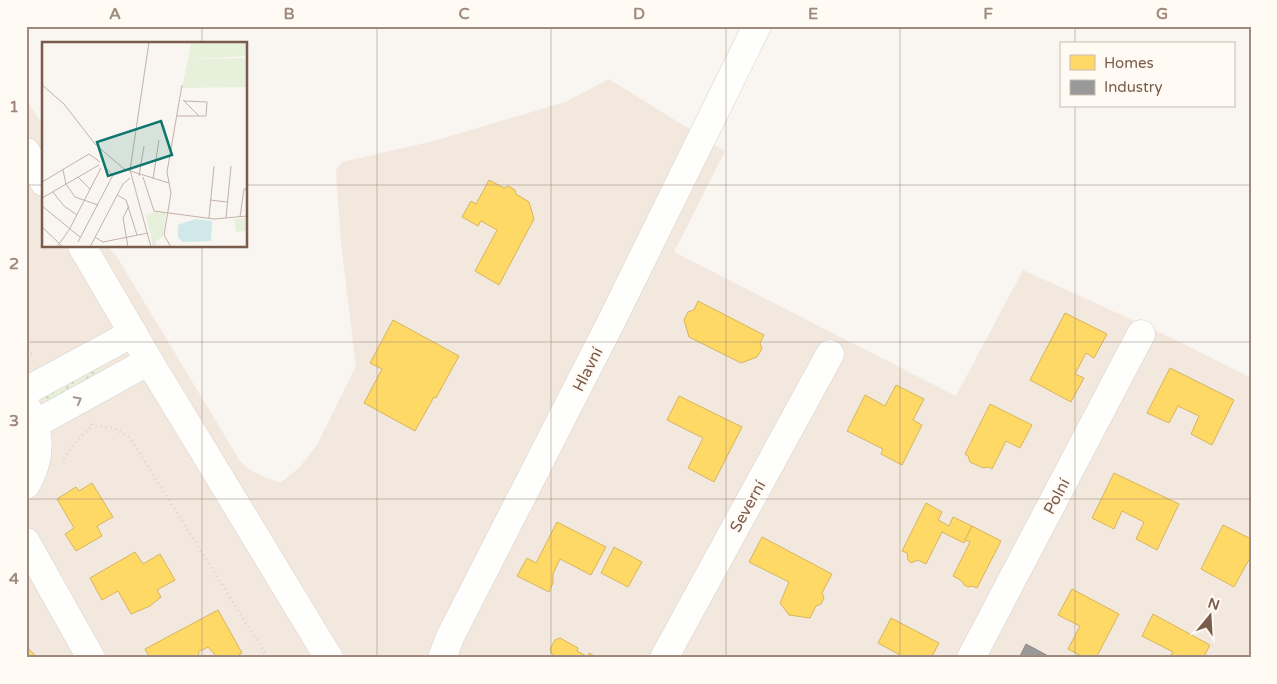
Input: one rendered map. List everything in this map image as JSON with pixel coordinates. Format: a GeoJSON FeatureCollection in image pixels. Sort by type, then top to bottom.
{"type":"FeatureCollection","features":[{"type":"Feature","properties":{"kind":"street","name":"Hlavní"},"geometry":{"type":"LineString","coordinates":[[442,658],[450,638],[611,322],[757,26]]}},
{"type":"Feature","properties":{"kind":"street"},"geometry":{"type":"LineString","coordinates":[[26,152],[42,179]]}},
{"type":"Feature","properties":{"kind":"street"},"geometry":{"type":"LineString","coordinates":[[83,248],[329,658]]}},
{"type":"Feature","properties":{"kind":"street"},"geometry":{"type":"LineString","coordinates":[[26,391],[133,333]]}},
{"type":"Feature","properties":{"kind":"street","name":"Polní"},"geometry":{"type":"LineString","coordinates":[[971,658],[1141,334]]}},
{"type":"Feature","properties":{"kind":"street","name":"Severní"},"geometry":{"type":"LineString","coordinates":[[664,658],[830,354]]}},
{"type":"Feature","properties":{"kind":"street"},"geometry":{"type":"LineString","coordinates":[[26,484],[34,471],[38,448],[30,415],[150,361]]}},
{"type":"Feature","properties":{"kind":"street"},"geometry":{"type":"LineString","coordinates":[[26,542],[91,658]]}},
{"type":"Feature","properties":{"kind":"path"},"geometry":{"type":"LineString","coordinates":[[89,420],[93,426],[114,428],[130,438],[268,658]]}},
{"type":"Feature","properties":{"kind":"shaded area"},"geometry":{"type":"Polygon","coordinates":[[[609,79],[725,151],[674,252],[956,396],[1023,270],[1176,340],[1251,378],[1251,658],[26,658],[26,99],[42,125],[42,248],[109,248],[114,252],[240,461],[247,468],[280,483],[299,468],[317,445],[356,366],[341,244],[336,170],[342,162],[434,141],[565,102],[609,79]]]}},
{"type":"Feature","properties":{"kind":"green space"},"geometry":{"type":"Polygon","coordinates":[[[100,366],[104,372],[49,404],[45,401],[47,394],[100,366]]]}},
{"type":"Feature","properties":{"kind":"building: Homes"},"geometry":{"type":"Polygon","coordinates":[[[489,180],[504,188],[508,186],[515,190],[516,194],[529,202],[534,219],[499,285],[475,271],[497,230],[481,221],[478,226],[462,217],[471,201],[476,204],[489,180]]]}},
{"type":"Feature","properties":{"kind":"building: Homes"},"geometry":{"type":"Polygon","coordinates":[[[698,301],[764,335],[760,343],[762,349],[757,357],[741,363],[689,337],[684,320],[688,312],[694,310],[698,301]]]}},
{"type":"Feature","properties":{"kind":"building: Homes"},"geometry":{"type":"Polygon","coordinates":[[[1065,313],[1107,334],[1094,358],[1086,353],[1075,374],[1084,378],[1071,402],[1030,380],[1065,313]]]}},
{"type":"Feature","properties":{"kind":"building: Homes"},"geometry":{"type":"Polygon","coordinates":[[[393,320],[459,356],[415,431],[364,403],[382,369],[370,363],[393,320]]]}},
{"type":"Feature","properties":{"kind":"building: Homes"},"geometry":{"type":"Polygon","coordinates":[[[1170,368],[1234,400],[1212,445],[1191,434],[1199,416],[1178,406],[1169,423],[1147,413],[1170,368]]]}},
{"type":"Feature","properties":{"kind":"building: Homes"},"geometry":{"type":"Polygon","coordinates":[[[896,385],[924,399],[913,420],[922,425],[902,465],[881,454],[883,449],[847,431],[865,395],[885,406],[896,385]]]}},
{"type":"Feature","properties":{"kind":"building: Homes"},"geometry":{"type":"Polygon","coordinates":[[[679,396],[742,427],[714,482],[688,468],[703,438],[667,420],[679,396]]]}},
{"type":"Feature","properties":{"kind":"building: Homes"},"geometry":{"type":"Polygon","coordinates":[[[990,404],[1032,425],[1020,448],[1006,441],[992,469],[989,467],[983,468],[970,462],[965,454],[990,404]]]}},
{"type":"Feature","properties":{"kind":"building: Homes"},"geometry":{"type":"Polygon","coordinates":[[[1114,473],[1179,504],[1157,550],[1136,539],[1144,522],[1122,511],[1114,529],[1092,518],[1114,473]]]}},
{"type":"Feature","properties":{"kind":"building: Homes"},"geometry":{"type":"Polygon","coordinates":[[[92,483],[113,517],[97,526],[102,536],[76,551],[65,534],[74,528],[57,499],[76,487],[79,491],[92,483]]]}},
{"type":"Feature","properties":{"kind":"building: Homes"},"geometry":{"type":"Polygon","coordinates":[[[926,503],[942,512],[938,520],[949,526],[953,517],[972,526],[964,543],[942,532],[926,564],[918,560],[911,563],[908,560],[907,553],[902,551],[926,503]]]}},
{"type":"Feature","properties":{"kind":"building: Homes"},"geometry":{"type":"Polygon","coordinates":[[[557,522],[606,547],[591,575],[560,559],[553,574],[553,583],[549,592],[517,576],[527,558],[536,563],[557,522]]]}},
{"type":"Feature","properties":{"kind":"building: Homes"},"geometry":{"type":"Polygon","coordinates":[[[1223,525],[1251,539],[1251,556],[1234,587],[1201,569],[1223,525]]]}},
{"type":"Feature","properties":{"kind":"building: Homes"},"geometry":{"type":"Polygon","coordinates":[[[972,526],[1001,541],[977,588],[964,585],[962,581],[953,576],[970,542],[965,540],[972,526]]]}},
{"type":"Feature","properties":{"kind":"building: Homes"},"geometry":{"type":"Polygon","coordinates":[[[762,537],[832,574],[822,593],[824,598],[821,604],[816,606],[810,618],[789,615],[780,603],[789,582],[749,562],[762,537]]]}},
{"type":"Feature","properties":{"kind":"building: Homes"},"geometry":{"type":"Polygon","coordinates":[[[614,547],[642,562],[628,587],[601,573],[614,547]]]}},
{"type":"Feature","properties":{"kind":"building: Homes"},"geometry":{"type":"Polygon","coordinates":[[[135,552],[143,564],[160,554],[175,580],[157,590],[161,597],[150,606],[131,614],[118,591],[102,600],[90,578],[135,552]]]}},
{"type":"Feature","properties":{"kind":"building: Homes"},"geometry":{"type":"Polygon","coordinates":[[[1072,589],[1119,614],[1096,658],[1085,658],[1068,649],[1080,626],[1058,615],[1072,589]]]}},
{"type":"Feature","properties":{"kind":"building: Homes"},"geometry":{"type":"Polygon","coordinates":[[[218,610],[242,653],[234,658],[218,658],[208,647],[198,652],[199,654],[196,658],[150,658],[145,649],[218,610]]]}},
{"type":"Feature","properties":{"kind":"building: Homes"},"geometry":{"type":"Polygon","coordinates":[[[1153,614],[1210,645],[1203,658],[1168,658],[1173,652],[1142,636],[1153,614]]]}},
{"type":"Feature","properties":{"kind":"building: Homes"},"geometry":{"type":"Polygon","coordinates":[[[891,618],[939,643],[931,658],[898,658],[900,655],[878,643],[891,618]]]}},
{"type":"Feature","properties":{"kind":"building: Homes"},"geometry":{"type":"Polygon","coordinates":[[[560,638],[578,648],[577,651],[588,657],[589,653],[598,658],[553,658],[554,655],[550,649],[555,640],[560,638]]]}},
{"type":"Feature","properties":{"kind":"building: Homes"},"geometry":{"type":"Polygon","coordinates":[[[28,648],[38,658],[26,658],[28,648]]]}},
{"type":"Feature","properties":{"kind":"building: Industry"},"geometry":{"type":"Polygon","coordinates":[[[1026,644],[1052,658],[1019,658],[1026,644]]]}}]}
